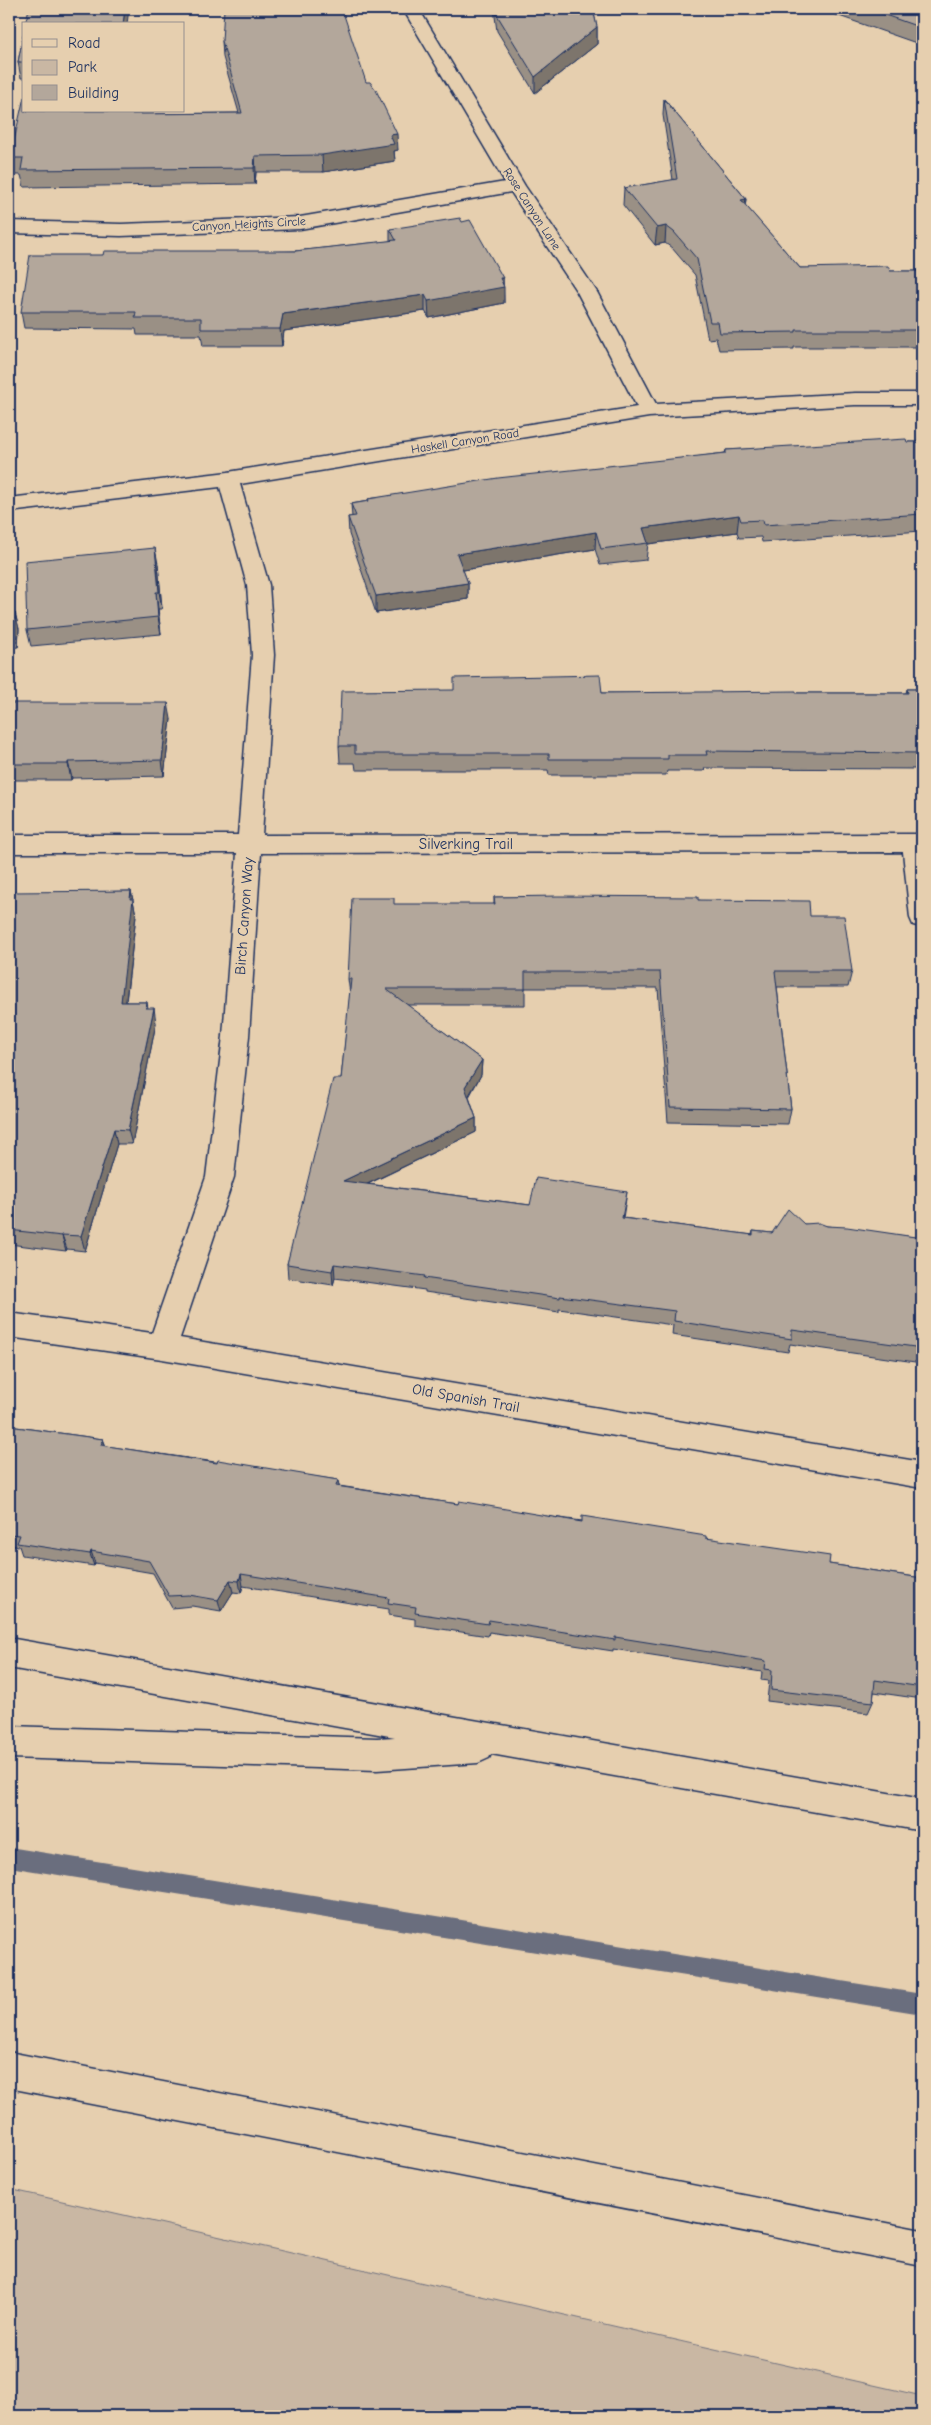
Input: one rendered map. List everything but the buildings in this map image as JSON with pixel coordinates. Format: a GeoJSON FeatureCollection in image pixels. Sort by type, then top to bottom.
{"type":"FeatureCollection","features":[{"type":"Feature","properties":{"kind":"street","name":"Rose Canyon Lane"},"geometry":{"type":"LineString","coordinates":[[411,9],[516,186],[587,292],[648,411]]}},
{"type":"Feature","properties":{"kind":"street","name":"Canyon Heights Circle"},"geometry":{"type":"LineString","coordinates":[[9,227],[120,230],[300,223],[516,186]]}},
{"type":"Feature","properties":{"kind":"street","name":"Haskell Canyon Road"},"geometry":{"type":"LineString","coordinates":[[9,505],[228,479],[648,411],[856,399],[922,399]]}},
{"type":"Feature","properties":{"kind":"street","name":"Birch Canyon Way"},"geometry":{"type":"LineString","coordinates":[[162,1347],[220,1177],[236,1036],[263,655],[258,585],[228,479]]}},
{"type":"Feature","properties":{"kind":"street","name":"Silverking Trail"},"geometry":{"type":"LineString","coordinates":[[9,844],[918,843]]}},
{"type":"Feature","properties":{"kind":"street"},"geometry":{"type":"LineString","coordinates":[[918,843],[922,918]]}},
{"type":"Feature","properties":{"kind":"street","name":"Old Spanish Trail"},"geometry":{"type":"LineString","coordinates":[[9,1325],[162,1347],[922,1475]]}},
{"type":"Feature","properties":{"kind":"street"},"geometry":{"type":"LineString","coordinates":[[9,1653],[922,1815]]}},
{"type":"Feature","properties":{"kind":"street"},"geometry":{"type":"LineString","coordinates":[[9,1742],[377,1754],[519,1744]]}},
{"type":"Feature","properties":{"kind":"street"},"geometry":{"type":"LineString","coordinates":[[9,2070],[922,2248]]}},
{"type":"Feature","properties":{"kind":"green space"},"geometry":{"type":"Polygon","coordinates":[[[9,2189],[922,2396],[922,2416],[9,2416],[9,2189]]]}},
{"type":"Feature","properties":{"kind":"waterway"},"geometry":{"type":"LineString","coordinates":[[9,1857],[922,2004]]}}]}
